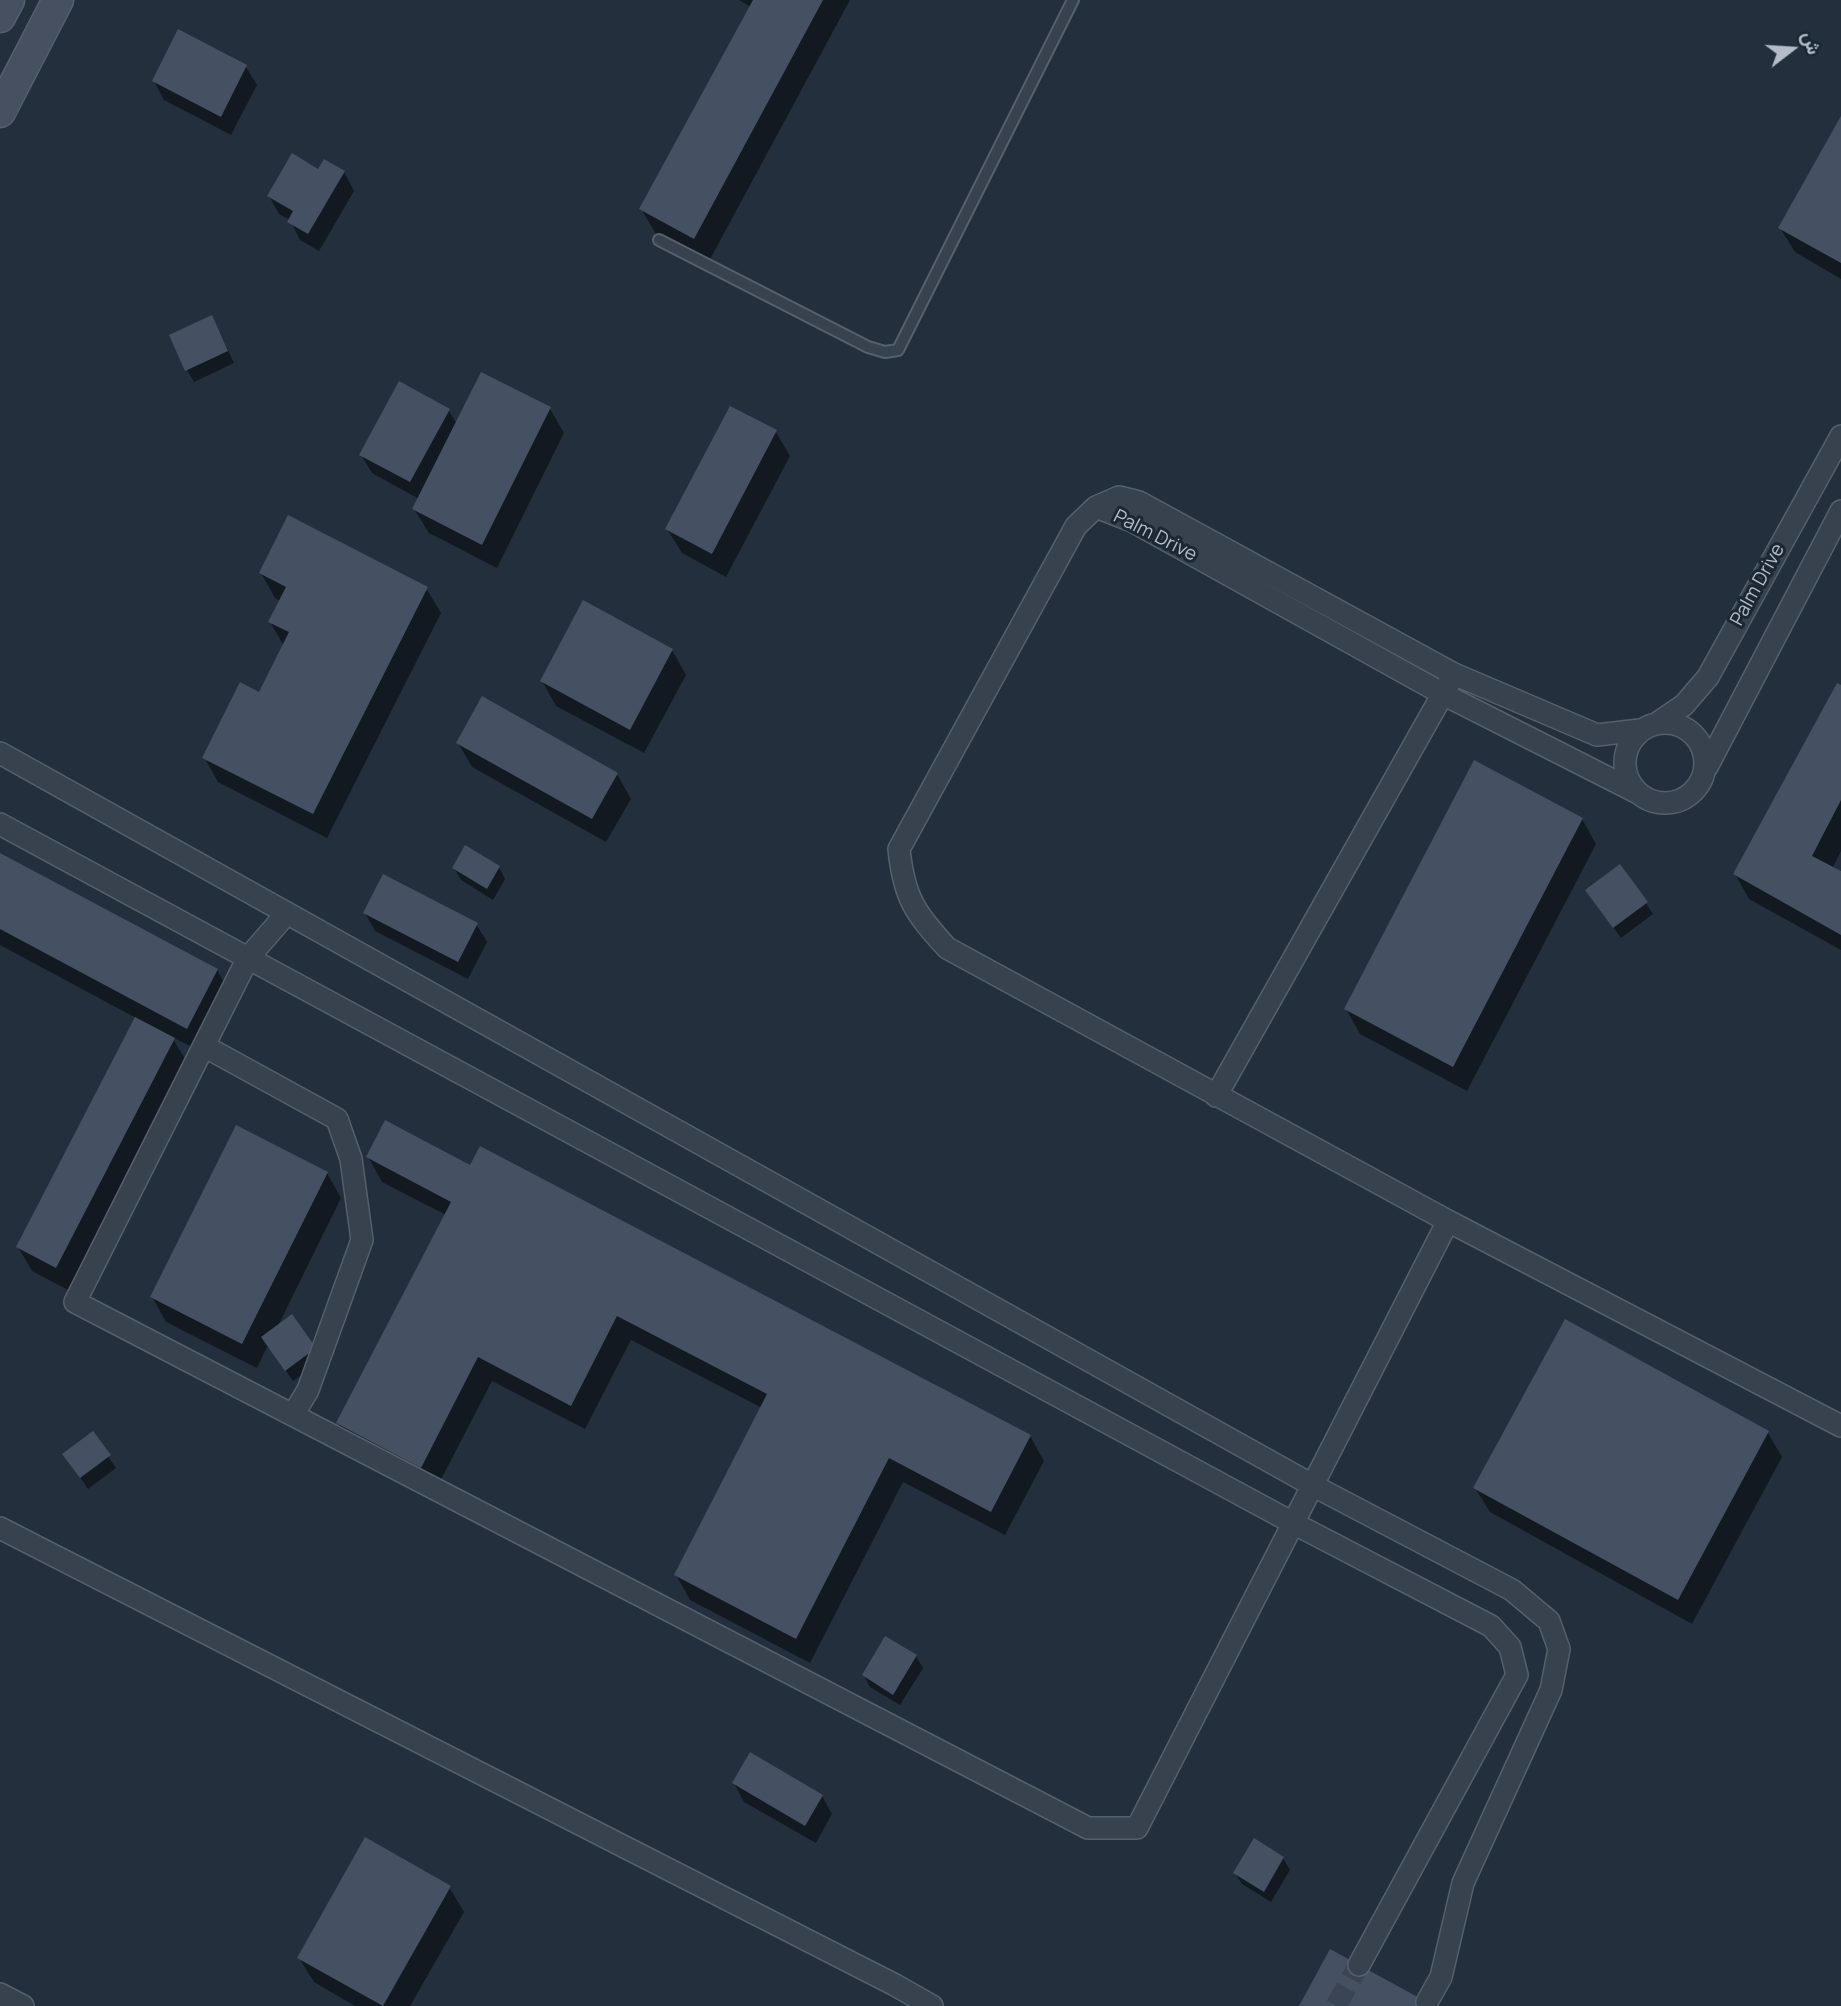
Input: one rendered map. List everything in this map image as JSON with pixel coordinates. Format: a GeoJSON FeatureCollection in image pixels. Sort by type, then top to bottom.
{"type":"FeatureCollection","features":[{"type":"Feature","properties":{"kind":"main road"},"geometry":{"type":"LineString","coordinates":[[0,18],[9,0]]}},
{"type":"Feature","properties":{"kind":"main road"},"geometry":{"type":"LineString","coordinates":[[0,111],[58,0]]}},
{"type":"Feature","properties":{"kind":"street","name":"Palm Drive"},"geometry":{"type":"LineString","coordinates":[[1636,792],[1625,773],[1626,749],[1650,726],[1684,705],[1708,677],[1841,436]]}},
{"type":"Feature","properties":{"kind":"street","name":"Palm Drive"},"geometry":{"type":"LineString","coordinates":[[1096,507],[1119,497],[1139,502],[1454,674],[1597,735],[1650,726],[1685,726],[1700,740],[1707,766]]}},
{"type":"Feature","properties":{"kind":"street","name":"Palm Drive"},"geometry":{"type":"LineString","coordinates":[[1096,507],[1132,521],[1443,694],[1660,804],[1686,799],[1702,783],[1707,766],[1841,511]]}},
{"type":"Feature","properties":{"kind":"street"},"geometry":{"type":"LineString","coordinates":[[1096,507],[1072,533],[899,849],[902,881],[919,918],[947,948],[1448,1221],[1841,1426]]}},
{"type":"Feature","properties":{"kind":"street"},"geometry":{"type":"LineString","coordinates":[[1216,1096],[1454,674]]}},
{"type":"Feature","properties":{"kind":"street"},"geometry":{"type":"LineString","coordinates":[[0,753],[1312,1485],[1512,1590],[1549,1621],[1559,1649],[1551,1690],[1462,1883],[1441,1977],[1427,2003]]}},
{"type":"Feature","properties":{"kind":"street"},"geometry":{"type":"LineString","coordinates":[[0,824],[1293,1523],[1490,1626],[1510,1647],[1517,1675],[1359,1965]]}},
{"type":"Feature","properties":{"kind":"street"},"geometry":{"type":"LineString","coordinates":[[287,914],[248,958],[75,1302],[1088,1828],[1137,1828],[1448,1221]]}},
{"type":"Feature","properties":{"kind":"street"},"geometry":{"type":"LineString","coordinates":[[204,1046],[337,1119],[351,1159],[362,1240],[308,1390],[293,1415]]}},
{"type":"Feature","properties":{"kind":"street"},"geometry":{"type":"LineString","coordinates":[[0,1528],[895,1984],[932,2006]]}},
{"type":"Feature","properties":{"kind":"street"},"geometry":{"type":"LineString","coordinates":[[895,1984],[913,2006]]}},
{"type":"Feature","properties":{"kind":"street"},"geometry":{"type":"LineString","coordinates":[[0,1994],[23,2006]]}},
{"type":"Feature","properties":{"kind":"lane"},"geometry":{"type":"LineString","coordinates":[[659,240],[868,347],[885,352],[898,350],[1073,0]]}},
{"type":"Feature","properties":{"kind":"building"},"geometry":{"type":"Polygon","coordinates":[[[753,0],[823,0],[694,239],[639,209],[753,0]]]}},
{"type":"Feature","properties":{"kind":"building"},"geometry":{"type":"Polygon","coordinates":[[[178,29],[247,65],[221,117],[152,81],[178,29]]]}},
{"type":"Feature","properties":{"kind":"building"},"geometry":{"type":"Polygon","coordinates":[[[1841,116],[1841,263],[1778,228],[1841,116]]]}},
{"type":"Feature","properties":{"kind":"building"},"geometry":{"type":"Polygon","coordinates":[[[292,153],[318,169],[324,159],[345,171],[308,234],[287,222],[293,211],[267,196],[292,153]]]}},
{"type":"Feature","properties":{"kind":"building"},"geometry":{"type":"Polygon","coordinates":[[[212,315],[228,351],[185,371],[169,335],[212,315]]]}},
{"type":"Feature","properties":{"kind":"building"},"geometry":{"type":"Polygon","coordinates":[[[481,372],[551,407],[482,545],[412,509],[481,372]]]}},
{"type":"Feature","properties":{"kind":"building"},"geometry":{"type":"Polygon","coordinates":[[[399,381],[450,409],[410,482],[359,455],[399,381]]]}},
{"type":"Feature","properties":{"kind":"building"},"geometry":{"type":"Polygon","coordinates":[[[730,406],[777,430],[712,554],[665,529],[730,406]]]}},
{"type":"Feature","properties":{"kind":"building"},"geometry":{"type":"Polygon","coordinates":[[[288,515],[428,587],[313,814],[202,758],[240,682],[259,692],[289,632],[268,622],[286,587],[259,573],[288,515]]]}},
{"type":"Feature","properties":{"kind":"building"},"geometry":{"type":"Polygon","coordinates":[[[583,600],[673,649],[630,730],[540,681],[583,600]]]}},
{"type":"Feature","properties":{"kind":"building"},"geometry":{"type":"Polygon","coordinates":[[[1837,683],[1841,685],[1841,800],[1812,856],[1841,871],[1841,935],[1733,874],[1837,683]]]}},
{"type":"Feature","properties":{"kind":"building"},"geometry":{"type":"Polygon","coordinates":[[[482,696],[618,773],[592,819],[456,743],[482,696]]]}},
{"type":"Feature","properties":{"kind":"building"},"geometry":{"type":"Polygon","coordinates":[[[1474,760],[1583,818],[1453,1067],[1344,1009],[1474,760]]]}},
{"type":"Feature","properties":{"kind":"building"},"geometry":{"type":"Polygon","coordinates":[[[465,845],[500,866],[487,889],[452,868],[465,845]]]}},
{"type":"Feature","properties":{"kind":"building"},"geometry":{"type":"Polygon","coordinates":[[[0,853],[218,969],[187,1029],[0,929],[0,853]]]}},
{"type":"Feature","properties":{"kind":"building"},"geometry":{"type":"Polygon","coordinates":[[[1620,864],[1648,902],[1613,928],[1585,890],[1620,864]]]}},
{"type":"Feature","properties":{"kind":"building"},"geometry":{"type":"Polygon","coordinates":[[[383,874],[478,923],[458,962],[363,913],[383,874]]]}},
{"type":"Feature","properties":{"kind":"building"},"geometry":{"type":"Polygon","coordinates":[[[135,1017],[175,1038],[56,1268],[16,1247],[135,1017]]]}},
{"type":"Feature","properties":{"kind":"building"},"geometry":{"type":"Polygon","coordinates":[[[385,1120],[470,1165],[480,1146],[1031,1435],[991,1512],[889,1458],[796,1639],[674,1575],[767,1394],[617,1316],[571,1406],[478,1357],[421,1468],[336,1423],[451,1202],[366,1157],[385,1120]]]}},
{"type":"Feature","properties":{"kind":"building"},"geometry":{"type":"Polygon","coordinates":[[[236,1125],[328,1172],[242,1344],[150,1297],[236,1125]]]}},
{"type":"Feature","properties":{"kind":"building"},"geometry":{"type":"Polygon","coordinates":[[[292,1314],[316,1348],[285,1371],[261,1337],[292,1314]]]}},
{"type":"Feature","properties":{"kind":"building"},"geometry":{"type":"Polygon","coordinates":[[[1565,1319],[1769,1431],[1678,1600],[1473,1488],[1565,1319]]]}},
{"type":"Feature","properties":{"kind":"building"},"geometry":{"type":"Polygon","coordinates":[[[93,1431],[111,1455],[80,1478],[62,1454],[93,1431]]]}},
{"type":"Feature","properties":{"kind":"building"},"geometry":{"type":"Polygon","coordinates":[[[885,1636],[917,1655],[893,1695],[862,1675],[885,1636]]]}},
{"type":"Feature","properties":{"kind":"building"},"geometry":{"type":"Polygon","coordinates":[[[750,1752],[823,1795],[805,1826],[732,1783],[750,1752]]]}},
{"type":"Feature","properties":{"kind":"building"},"geometry":{"type":"Polygon","coordinates":[[[365,1837],[451,1886],[383,2006],[297,1958],[365,1837]]]}},
{"type":"Feature","properties":{"kind":"building"},"geometry":{"type":"Polygon","coordinates":[[[1254,1838],[1284,1857],[1264,1892],[1233,1873],[1254,1838]]]}},
{"type":"Feature","properties":{"kind":"building"},"geometry":{"type":"Polygon","coordinates":[[[1330,1949],[1434,2006],[1299,2006],[1330,1949]]]}},
{"type":"Feature","properties":{"kind":"tunnel"},"geometry":{"type":"LineString","coordinates":[[1336,2006],[1359,1965]]}}]}
